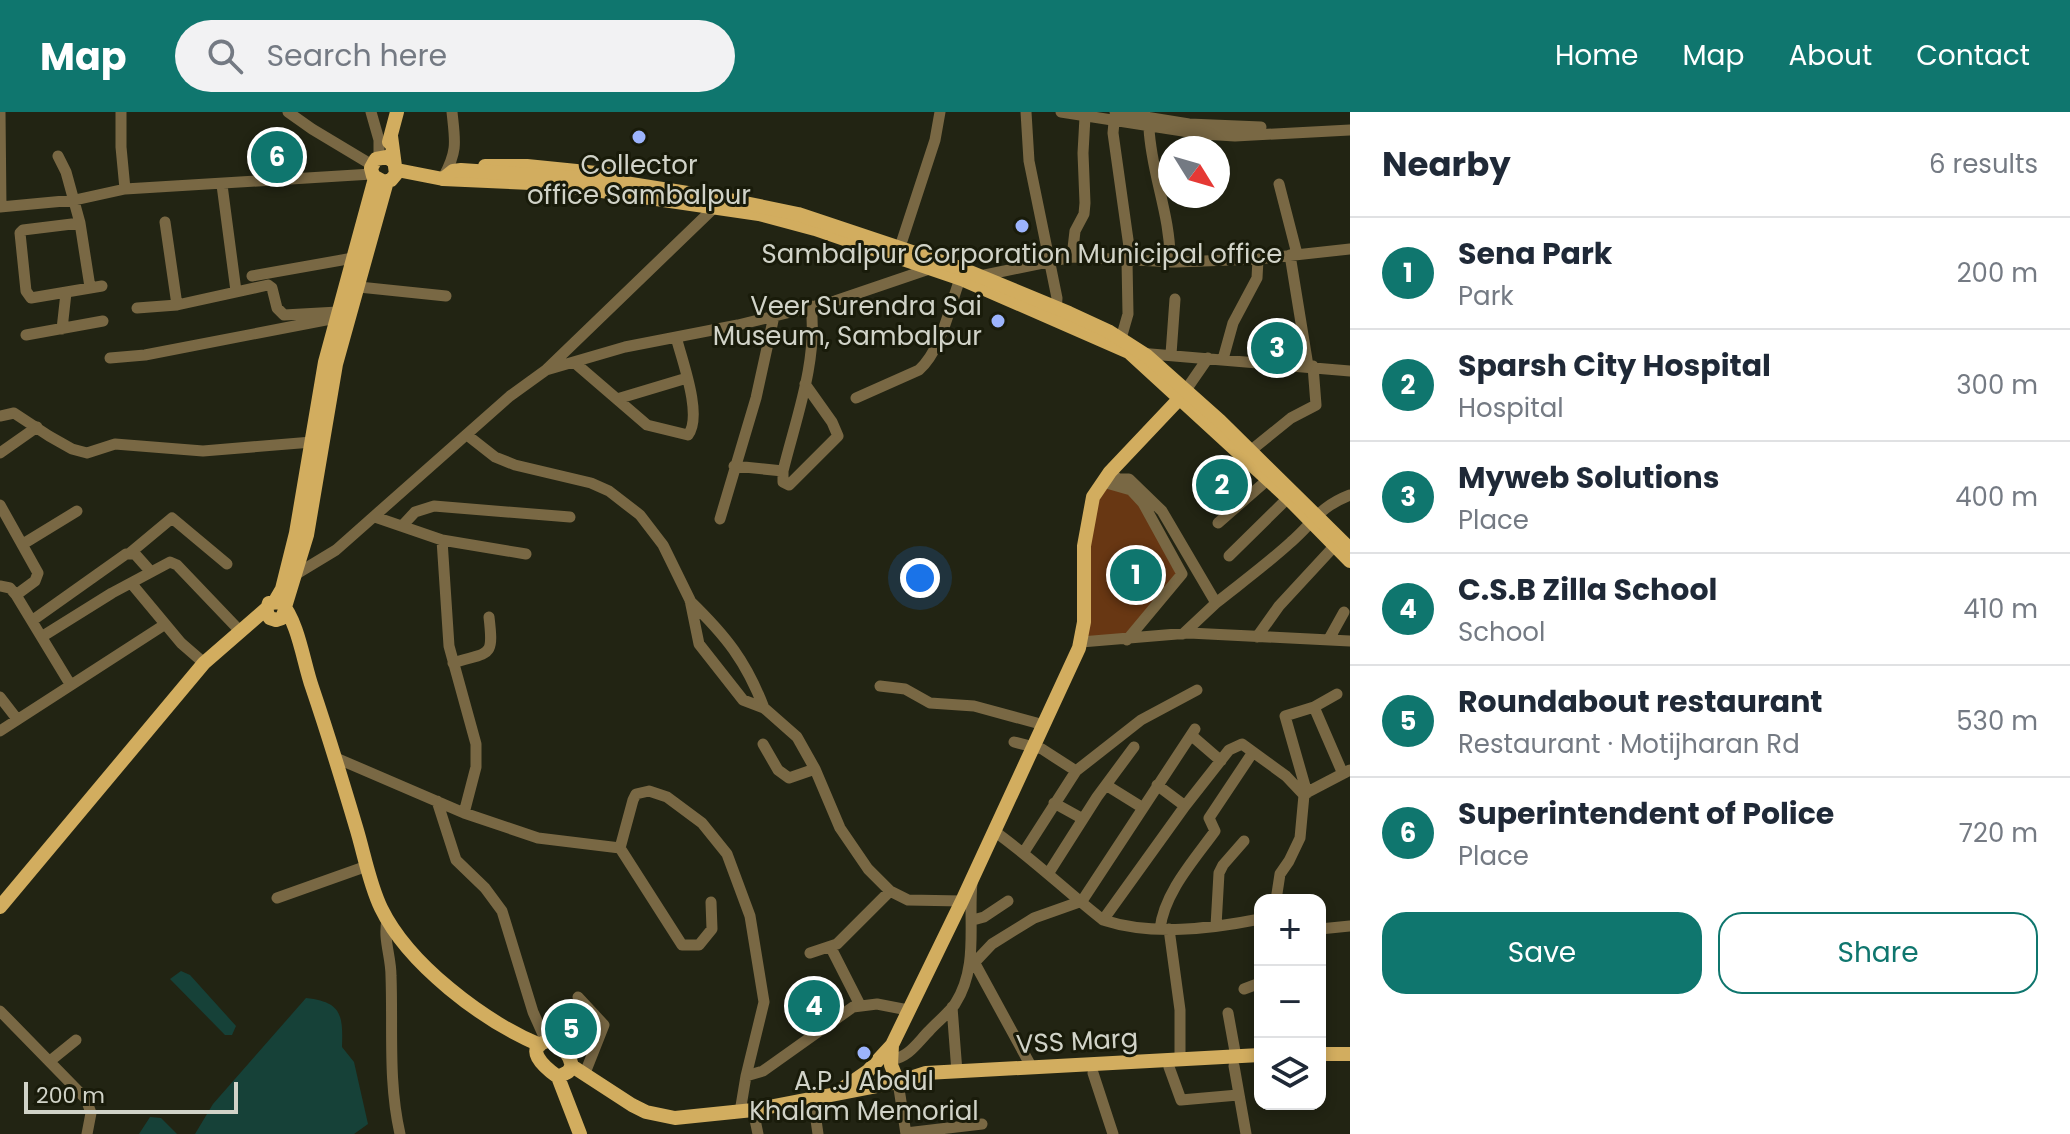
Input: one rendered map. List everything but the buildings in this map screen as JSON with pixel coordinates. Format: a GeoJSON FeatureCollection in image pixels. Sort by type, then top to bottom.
{"type":"FeatureCollection","features":[{"type":"Feature","properties":{"kind":"main road"},"geometry":{"type":"LineString","coordinates":[[0,907],[204,663],[240,631],[276,611],[282,589],[307,535],[337,315],[397,112]]}},
{"type":"Feature","properties":{"kind":"main road"},"geometry":{"type":"LineString","coordinates":[[443,179],[452,167],[459,164],[598,172],[726,195],[817,216],[1129,352],[1184,392],[1292,493],[1346,549]]}},
{"type":"Feature","properties":{"kind":"main road"},"geometry":{"type":"LineString","coordinates":[[382,168],[443,179],[554,184],[716,207],[759,214],[899,250],[986,275],[1057,303],[1122,335],[1153,353],[1184,392]]}},
{"type":"Feature","properties":{"kind":"main road"},"geometry":{"type":"LineString","coordinates":[[330,363],[359,287],[382,168]]}},
{"type":"Feature","properties":{"kind":"main road"},"geometry":{"type":"LineString","coordinates":[[443,179],[453,171],[461,170],[582,178],[745,202],[819,221],[998,283],[1108,331],[1147,356],[1220,421],[1346,549]]}},
{"type":"Feature","properties":{"kind":"main road"},"geometry":{"type":"LineString","coordinates":[[835,1094],[891,1052],[1072,664],[1080,645],[1084,622],[1082,565],[1087,516],[1093,497],[1107,477],[1184,392]]}},
{"type":"Feature","properties":{"kind":"main road"},"geometry":{"type":"LineString","coordinates":[[290,575],[312,442],[322,412]]}},
{"type":"Feature","properties":{"kind":"main road"},"geometry":{"type":"LineString","coordinates":[[276,611],[297,642],[336,758],[372,887],[387,920],[423,966],[505,1028],[543,1043],[559,1044],[579,1069],[632,1105],[663,1117],[703,1117],[903,1081],[1093,1073],[1174,1063],[1254,1064]]}},
{"type":"Feature","properties":{"kind":"main road"},"geometry":{"type":"LineString","coordinates":[[543,1043],[536,1049],[540,1062],[558,1077],[578,1133]]}},
{"type":"Feature","properties":{"kind":"main road"},"geometry":{"type":"LineString","coordinates":[[891,1052],[903,1081]]}},
{"type":"Feature","properties":{"kind":"main road"},"geometry":{"type":"LineString","coordinates":[[1326,1054],[1350,1054]]}},
{"type":"Feature","properties":{"kind":"main road"},"geometry":{"type":"LineString","coordinates":[[1231,1062],[1254,1056]]}},
{"type":"Feature","properties":{"kind":"main road"},"geometry":{"type":"LineString","coordinates":[[1326,1062],[1350,1062]]}},
{"type":"Feature","properties":{"kind":"main road","name":"VSS Marg"},"geometry":{"type":"LineString","coordinates":[[903,1081],[926,1073],[1174,1063]]}},
{"type":"Feature","properties":{"kind":"main road"},"geometry":{"type":"LineString","coordinates":[[558,1077],[579,1069]]}},
{"type":"Feature","properties":{"kind":"street"},"geometry":{"type":"LineString","coordinates":[[0,112],[3,157],[0,207],[75,200],[125,189],[222,185],[382,168]]}},
{"type":"Feature","properties":{"kind":"street"},"geometry":{"type":"LineString","coordinates":[[121,112],[125,189]]}},
{"type":"Feature","properties":{"kind":"street"},"geometry":{"type":"LineString","coordinates":[[288,112],[382,168]]}},
{"type":"Feature","properties":{"kind":"street"},"geometry":{"type":"LineString","coordinates":[[371,112],[379,140],[382,168]]}},
{"type":"Feature","properties":{"kind":"street"},"geometry":{"type":"LineString","coordinates":[[392,134],[408,112]]}},
{"type":"Feature","properties":{"kind":"street"},"geometry":{"type":"LineString","coordinates":[[443,179],[455,148],[452,112]]}},
{"type":"Feature","properties":{"kind":"street"},"geometry":{"type":"LineString","coordinates":[[899,250],[935,140],[940,112]]}},
{"type":"Feature","properties":{"kind":"street"},"geometry":{"type":"LineString","coordinates":[[1026,112],[1029,161],[1057,303],[1055,319]]}},
{"type":"Feature","properties":{"kind":"street"},"geometry":{"type":"LineString","coordinates":[[1061,112],[1085,117],[1222,126],[1350,122]]}},
{"type":"Feature","properties":{"kind":"street"},"geometry":{"type":"LineString","coordinates":[[1072,257],[1075,231],[1084,214],[1085,117]]}},
{"type":"Feature","properties":{"kind":"street"},"geometry":{"type":"LineString","coordinates":[[1114,117],[1149,128],[1235,136],[1350,130]]}},
{"type":"Feature","properties":{"kind":"street"},"geometry":{"type":"LineString","coordinates":[[1114,117],[1113,133],[1129,261],[1128,314],[1122,335]]}},
{"type":"Feature","properties":{"kind":"street"},"geometry":{"type":"LineString","coordinates":[[1149,128],[1150,150],[1170,245],[1170,262]]}},
{"type":"Feature","properties":{"kind":"street"},"geometry":{"type":"LineString","coordinates":[[58,156],[75,200],[96,286],[35,299],[29,296],[20,233],[23,230],[80,223]]}},
{"type":"Feature","properties":{"kind":"street"},"geometry":{"type":"LineString","coordinates":[[1249,452],[1291,418],[1316,405],[1294,254],[1279,184]]}},
{"type":"Feature","properties":{"kind":"street"},"geometry":{"type":"LineString","coordinates":[[222,185],[236,291]]}},
{"type":"Feature","properties":{"kind":"street"},"geometry":{"type":"LineString","coordinates":[[290,575],[336,550],[510,396],[546,370],[726,195]]}},
{"type":"Feature","properties":{"kind":"street"},"geometry":{"type":"LineString","coordinates":[[165,222],[177,305]]}},
{"type":"Feature","properties":{"kind":"street"},"geometry":{"type":"LineString","coordinates":[[856,398],[919,370],[925,364],[962,280],[1072,257],[1170,262],[1258,259],[1350,249]]}},
{"type":"Feature","properties":{"kind":"street"},"geometry":{"type":"LineString","coordinates":[[252,276],[353,258]]}},
{"type":"Feature","properties":{"kind":"street"},"geometry":{"type":"LineString","coordinates":[[1223,359],[1233,323],[1257,278],[1258,259]]}},
{"type":"Feature","properties":{"kind":"street"},"geometry":{"type":"LineString","coordinates":[[546,370],[625,347],[774,316],[898,281],[932,268]]}},
{"type":"Feature","properties":{"kind":"street"},"geometry":{"type":"LineString","coordinates":[[137,308],[177,305],[268,285],[274,293],[277,308],[284,315],[337,315]]}},
{"type":"Feature","properties":{"kind":"street"},"geometry":{"type":"LineString","coordinates":[[359,287],[446,296]]}},
{"type":"Feature","properties":{"kind":"street"},"geometry":{"type":"LineString","coordinates":[[62,329],[66,293]]}},
{"type":"Feature","properties":{"kind":"street"},"geometry":{"type":"LineString","coordinates":[[1171,354],[1175,299]]}},
{"type":"Feature","properties":{"kind":"street"},"geometry":{"type":"LineString","coordinates":[[805,384],[832,422],[838,436],[789,485],[783,482],[783,471],[805,384],[814,331],[811,306]]}},
{"type":"Feature","properties":{"kind":"street"},"geometry":{"type":"LineString","coordinates":[[110,358],[145,355],[337,315]]}},
{"type":"Feature","properties":{"kind":"street"},"geometry":{"type":"LineString","coordinates":[[720,519],[756,398],[774,316]]}},
{"type":"Feature","properties":{"kind":"street"},"geometry":{"type":"LineString","coordinates":[[26,335],[103,321]]}},
{"type":"Feature","properties":{"kind":"street"},"geometry":{"type":"LineString","coordinates":[[575,363],[647,425],[688,435],[694,420],[676,337]]}},
{"type":"Feature","properties":{"kind":"street"},"geometry":{"type":"LineString","coordinates":[[1129,352],[1350,371]]}},
{"type":"Feature","properties":{"kind":"street"},"geometry":{"type":"LineString","coordinates":[[1184,392],[1208,358]]}},
{"type":"Feature","properties":{"kind":"street"},"geometry":{"type":"LineString","coordinates":[[617,399],[687,378]]}},
{"type":"Feature","properties":{"kind":"street"},"geometry":{"type":"LineString","coordinates":[[0,416],[14,413],[72,449],[87,453],[115,444],[203,451],[312,442]]}},
{"type":"Feature","properties":{"kind":"street"},"geometry":{"type":"LineString","coordinates":[[0,453],[37,427]]}},
{"type":"Feature","properties":{"kind":"street"},"geometry":{"type":"LineString","coordinates":[[467,435],[495,457],[515,465],[591,483],[609,491],[640,515],[663,545],[690,600],[699,644],[743,700],[764,708],[797,737],[815,769],[840,828],[868,869],[890,891],[908,900],[962,901]]}},
{"type":"Feature","properties":{"kind":"street"},"geometry":{"type":"LineString","coordinates":[[734,466],[783,471]]}},
{"type":"Feature","properties":{"kind":"street"},"geometry":{"type":"LineString","coordinates":[[1218,523],[1273,475]]}},
{"type":"Feature","properties":{"kind":"street"},"geometry":{"type":"LineString","coordinates":[[1107,477],[1129,479],[1157,505],[1216,603]]}},
{"type":"Feature","properties":{"kind":"street"},"geometry":{"type":"LineString","coordinates":[[1107,477],[1131,490],[1143,503],[1182,574],[1127,640]]}},
{"type":"Feature","properties":{"kind":"street"},"geometry":{"type":"LineString","coordinates":[[1229,556],[1292,493]]}},
{"type":"Feature","properties":{"kind":"street"},"geometry":{"type":"LineString","coordinates":[[1183,634],[1216,603],[1255,574],[1315,516],[1332,502],[1350,495]]}},
{"type":"Feature","properties":{"kind":"street"},"geometry":{"type":"LineString","coordinates":[[0,505],[38,573],[38,578],[16,595]]}},
{"type":"Feature","properties":{"kind":"street"},"geometry":{"type":"LineString","coordinates":[[402,526],[415,512],[434,506],[570,517]]}},
{"type":"Feature","properties":{"kind":"street"},"geometry":{"type":"LineString","coordinates":[[23,544],[77,511]]}},
{"type":"Feature","properties":{"kind":"street"},"geometry":{"type":"LineString","coordinates":[[375,517],[442,540],[526,554]]}},
{"type":"Feature","properties":{"kind":"street"},"geometry":{"type":"LineString","coordinates":[[33,620],[130,553],[172,518],[227,564]]}},
{"type":"Feature","properties":{"kind":"street"},"geometry":{"type":"LineString","coordinates":[[442,540],[449,646],[476,744],[476,767],[464,813]]}},
{"type":"Feature","properties":{"kind":"street"},"geometry":{"type":"LineString","coordinates":[[1257,637],[1279,606],[1346,549]]}},
{"type":"Feature","properties":{"kind":"street"},"geometry":{"type":"LineString","coordinates":[[130,553],[140,558],[151,572]]}},
{"type":"Feature","properties":{"kind":"street"},"geometry":{"type":"LineString","coordinates":[[43,636],[170,562],[177,565],[240,631]]}},
{"type":"Feature","properties":{"kind":"street"},"geometry":{"type":"LineString","coordinates":[[131,583],[164,625],[204,663]]}},
{"type":"Feature","properties":{"kind":"street"},"geometry":{"type":"LineString","coordinates":[[0,586],[10,588],[16,595],[70,684]]}},
{"type":"Feature","properties":{"kind":"street"},"geometry":{"type":"LineString","coordinates":[[690,600],[740,657],[764,708]]}},
{"type":"Feature","properties":{"kind":"street"},"geometry":{"type":"LineString","coordinates":[[1329,639],[1344,612]]}},
{"type":"Feature","properties":{"kind":"street"},"geometry":{"type":"LineString","coordinates":[[453,663],[488,651],[492,645],[489,617]]}},
{"type":"Feature","properties":{"kind":"street"},"geometry":{"type":"LineString","coordinates":[[33,620],[68,622]]}},
{"type":"Feature","properties":{"kind":"street"},"geometry":{"type":"LineString","coordinates":[[0,731],[164,625]]}},
{"type":"Feature","properties":{"kind":"street"},"geometry":{"type":"LineString","coordinates":[[1080,645],[1183,634],[1350,641]]}},
{"type":"Feature","properties":{"kind":"street"},"geometry":{"type":"LineString","coordinates":[[880,686],[905,689],[930,703],[974,706],[1044,725]]}},
{"type":"Feature","properties":{"kind":"street"},"geometry":{"type":"LineString","coordinates":[[1024,852],[1076,771],[1141,720],[1197,690]]}},
{"type":"Feature","properties":{"kind":"street"},"geometry":{"type":"LineString","coordinates":[[1277,894],[1280,874],[1300,838],[1306,794],[1284,720],[1289,713],[1314,707],[1337,694]]}},
{"type":"Feature","properties":{"kind":"street"},"geometry":{"type":"LineString","coordinates":[[0,697],[17,719]]}},
{"type":"Feature","properties":{"kind":"street"},"geometry":{"type":"LineString","coordinates":[[1306,794],[1346,772],[1314,707]]}},
{"type":"Feature","properties":{"kind":"street"},"geometry":{"type":"LineString","coordinates":[[973,960],[992,944],[1034,918],[1082,901],[1193,732],[1221,761]]}},
{"type":"Feature","properties":{"kind":"street"},"geometry":{"type":"LineString","coordinates":[[1014,742],[1042,749],[1076,771]]}},
{"type":"Feature","properties":{"kind":"street"},"geometry":{"type":"LineString","coordinates":[[763,744],[778,770],[789,778],[815,769]]}},
{"type":"Feature","properties":{"kind":"street"},"geometry":{"type":"LineString","coordinates":[[1103,920],[1229,750],[1242,744],[1306,794]]}},
{"type":"Feature","properties":{"kind":"street"},"geometry":{"type":"LineString","coordinates":[[1048,874],[1134,747]]}},
{"type":"Feature","properties":{"kind":"street"},"geometry":{"type":"LineString","coordinates":[[1238,1095],[1181,1100],[1174,1063],[1180,1010],[1162,913],[1173,891],[1215,831],[1209,818],[1253,752]]}},
{"type":"Feature","properties":{"kind":"street"},"geometry":{"type":"LineString","coordinates":[[336,758],[464,813],[538,838],[620,848]]}},
{"type":"Feature","properties":{"kind":"street"},"geometry":{"type":"LineString","coordinates":[[1106,785],[1143,808]]}},
{"type":"Feature","properties":{"kind":"street"},"geometry":{"type":"LineString","coordinates":[[1157,785],[1185,806]]}},
{"type":"Feature","properties":{"kind":"street"},"geometry":{"type":"LineString","coordinates":[[711,902],[712,929],[699,945],[682,945],[620,848],[636,794],[649,791],[667,797],[702,823],[727,854],[750,916],[764,1002],[746,1076],[747,1111],[758,1134]]}},
{"type":"Feature","properties":{"kind":"street"},"geometry":{"type":"LineString","coordinates":[[437,801],[456,860],[485,888],[502,911],[543,1043]]}},
{"type":"Feature","properties":{"kind":"street"},"geometry":{"type":"LineString","coordinates":[[1054,803],[1083,819]]}},
{"type":"Feature","properties":{"kind":"street"},"geometry":{"type":"LineString","coordinates":[[994,831],[1024,852],[1034,865],[1103,920],[1164,929],[1254,920]]}},
{"type":"Feature","properties":{"kind":"street"},"geometry":{"type":"LineString","coordinates":[[1216,926],[1219,873],[1244,841]]}},
{"type":"Feature","properties":{"kind":"street"},"geometry":{"type":"LineString","coordinates":[[277,898],[367,866]]}},
{"type":"Feature","properties":{"kind":"street"},"geometry":{"type":"LineString","coordinates":[[891,1052],[899,1058],[917,1046],[952,1007],[966,981],[973,960],[973,877]]}},
{"type":"Feature","properties":{"kind":"street"},"geometry":{"type":"LineString","coordinates":[[810,953],[831,948],[890,891]]}},
{"type":"Feature","properties":{"kind":"street"},"geometry":{"type":"LineString","coordinates":[[973,920],[984,917],[1008,901]]}},
{"type":"Feature","properties":{"kind":"street"},"geometry":{"type":"LineString","coordinates":[[387,920],[392,1076],[400,1134]]}},
{"type":"Feature","properties":{"kind":"street"},"geometry":{"type":"LineString","coordinates":[[1326,928],[1350,926]]}},
{"type":"Feature","properties":{"kind":"street"},"geometry":{"type":"LineString","coordinates":[[831,948],[860,1005]]}},
{"type":"Feature","properties":{"kind":"street"},"geometry":{"type":"LineString","coordinates":[[973,960],[1032,1068]]}},
{"type":"Feature","properties":{"kind":"street"},"geometry":{"type":"LineString","coordinates":[[1244,989],[1254,985]]}},
{"type":"Feature","properties":{"kind":"street"},"geometry":{"type":"LineString","coordinates":[[578,997],[604,1025],[579,1069]]}},
{"type":"Feature","properties":{"kind":"street"},"geometry":{"type":"LineString","coordinates":[[746,1076],[763,1071],[860,1005],[877,1004],[908,1010]]}},
{"type":"Feature","properties":{"kind":"street"},"geometry":{"type":"LineString","coordinates":[[952,1007],[957,1072]]}},
{"type":"Feature","properties":{"kind":"street"},"geometry":{"type":"LineString","coordinates":[[0,1011],[86,1099],[91,1113],[87,1134]]}},
{"type":"Feature","properties":{"kind":"street"},"geometry":{"type":"LineString","coordinates":[[1228,1013],[1231,1062],[1246,1134]]}},
{"type":"Feature","properties":{"kind":"street"},"geometry":{"type":"LineString","coordinates":[[50,1061],[76,1040]]}},
{"type":"Feature","properties":{"kind":"street"},"geometry":{"type":"LineString","coordinates":[[1093,1073],[1113,1134]]}},
{"type":"Feature","properties":{"kind":"street"},"geometry":{"type":"LineString","coordinates":[[903,1081],[906,1134],[982,1124]]}},
{"type":"Feature","properties":{"kind":"street"},"geometry":{"type":"LineString","coordinates":[[813,1099],[818,1134]]}},
{"type":"Feature","properties":{"kind":"shaded area"},"geometry":{"type":"Polygon","coordinates":[[[1108,487],[1130,494],[1141,507],[1178,573],[1124,636],[1086,638],[1091,510],[1108,487]]]}},
{"type":"Feature","properties":{"kind":"water"},"geometry":{"type":"Polygon","coordinates":[[[181,971],[190,975],[236,1026],[232,1035],[225,1035],[170,979],[181,971]]]}},
{"type":"Feature","properties":{"kind":"water"},"geometry":{"type":"Polygon","coordinates":[[[306,998],[327,1003],[341,1018],[342,1047],[354,1062],[368,1124],[354,1134],[195,1134],[213,1104],[306,998]]]}},
{"type":"Feature","properties":{"kind":"water"},"geometry":{"type":"Polygon","coordinates":[[[150,1117],[161,1118],[177,1134],[139,1134],[150,1117]]]}},
{"type":"Feature","properties":{"kind":"place","name":"Collector office Sambalpur"},"geometry":{"type":"Point","coordinates":[639,137]}},
{"type":"Feature","properties":{"kind":"place","name":"Superintendent of Police"},"geometry":{"type":"Point","coordinates":[277,157]}},
{"type":"Feature","properties":{"kind":"place","name":"Sambalpur Corporation Municipal office"},"geometry":{"type":"Point","coordinates":[1022,226]}},
{"type":"Feature","properties":{"kind":"place","name":"Veer Surendra Sai Museum, Sambalpur"},"geometry":{"type":"Point","coordinates":[998,321]}},
{"type":"Feature","properties":{"kind":"place","name":"Myweb Solutions"},"geometry":{"type":"Point","coordinates":[1277,348]}},
{"type":"Feature","properties":{"kind":"place","name":"Sparsh City Hospital"},"geometry":{"type":"Point","coordinates":[1222,485]}},
{"type":"Feature","properties":{"kind":"place","name":"Sena Park"},"geometry":{"type":"Point","coordinates":[1136,575]}},
{"type":"Feature","properties":{"kind":"place","name":"C.S.B Zilla School"},"geometry":{"type":"Point","coordinates":[814,1006]}},
{"type":"Feature","properties":{"kind":"place","name":"Roundabout restaurant"},"geometry":{"type":"Point","coordinates":[571,1029]}},
{"type":"Feature","properties":{"kind":"place","name":"A.P.J Abdul Khalam Memorial"},"geometry":{"type":"Point","coordinates":[864,1053]}}]}
